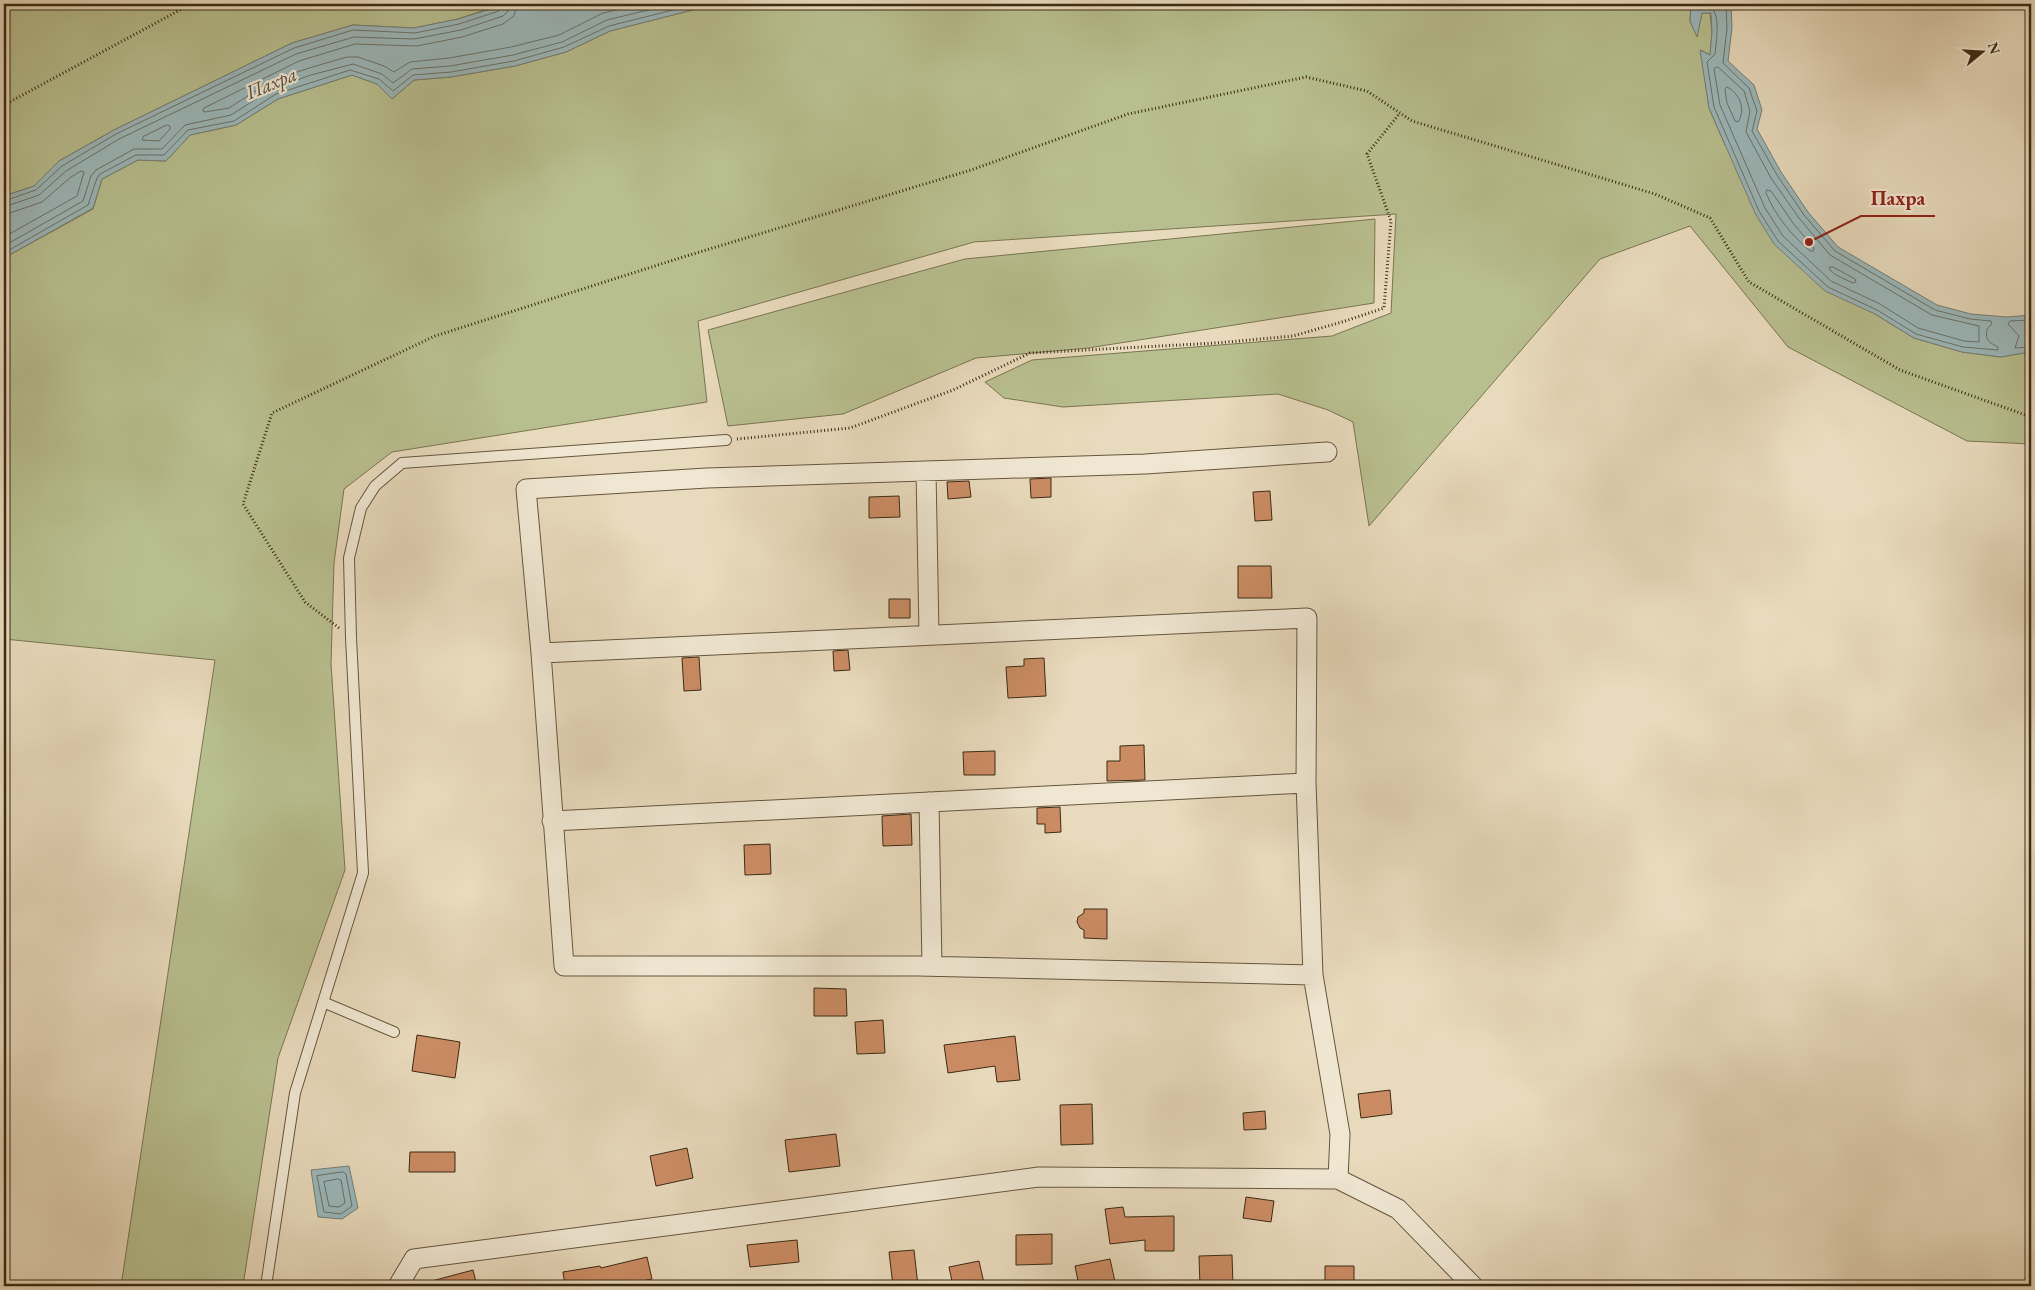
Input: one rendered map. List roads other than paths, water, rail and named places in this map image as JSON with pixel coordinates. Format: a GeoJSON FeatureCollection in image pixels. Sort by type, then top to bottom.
{"type":"FeatureCollection","features":[{"type":"Feature","properties":{"kind":"street"},"geometry":{"type":"LineString","coordinates":[[1313,975],[932,966],[564,966],[541,653],[526,489],[707,478],[1145,464],[1327,452]]}},
{"type":"Feature","properties":{"kind":"street"},"geometry":{"type":"LineString","coordinates":[[926,471],[929,635]]}},
{"type":"Feature","properties":{"kind":"street"},"geometry":{"type":"LineString","coordinates":[[541,653],[1307,618],[1306,784],[1313,975],[1340,1134],[1338,1179]]}},
{"type":"Feature","properties":{"kind":"street"},"geometry":{"type":"LineString","coordinates":[[552,821],[1306,784]]}},
{"type":"Feature","properties":{"kind":"street"},"geometry":{"type":"LineString","coordinates":[[929,802],[932,966]]}},
{"type":"Feature","properties":{"kind":"street"},"geometry":{"type":"LineString","coordinates":[[398,1286],[414,1259],[1039,1177],[1338,1179],[1398,1208],[1473,1286]]}},
{"type":"Feature","properties":{"kind":"lane"},"geometry":{"type":"LineString","coordinates":[[266,1286],[295,1093],[363,873],[351,638],[349,558],[362,508],[375,486],[402,463],[726,440]]}},
{"type":"Feature","properties":{"kind":"lane"},"geometry":{"type":"LineString","coordinates":[[323,1002],[394,1032]]}},
{"type":"Feature","properties":{"kind":"water"},"geometry":{"type":"Polygon","coordinates":[[[500,4],[716,4],[610,31],[566,52],[515,66],[451,77],[414,80],[392,99],[377,84],[352,75],[278,99],[236,125],[190,135],[166,161],[138,160],[102,179],[93,208],[4,258],[4,196],[34,186],[59,161],[114,130],[292,43],[353,25],[414,28],[458,19],[497,7],[500,4]]]}},
{"type":"Feature","properties":{"kind":"water"},"geometry":{"type":"Polygon","coordinates":[[[1691,4],[1731,4],[1732,28],[1728,61],[1754,85],[1762,110],[1757,129],[1781,172],[1808,212],[1838,247],[1937,305],[1971,314],[2007,317],[2031,315],[2031,357],[2029,352],[2001,357],[1962,352],[1914,338],[1875,314],[1825,291],[1774,244],[1755,213],[1709,108],[1700,50],[1710,55],[1711,13],[1702,13],[1697,37],[1690,21],[1691,4]]]}},
{"type":"Feature","properties":{"kind":"water"},"geometry":{"type":"Polygon","coordinates":[[[349,1166],[358,1208],[342,1219],[318,1217],[311,1170],[349,1166]]]}},
{"type":"Feature","properties":{"kind":"place","name":"Пахра"},"geometry":{"type":"Point","coordinates":[1809,242]}}]}
